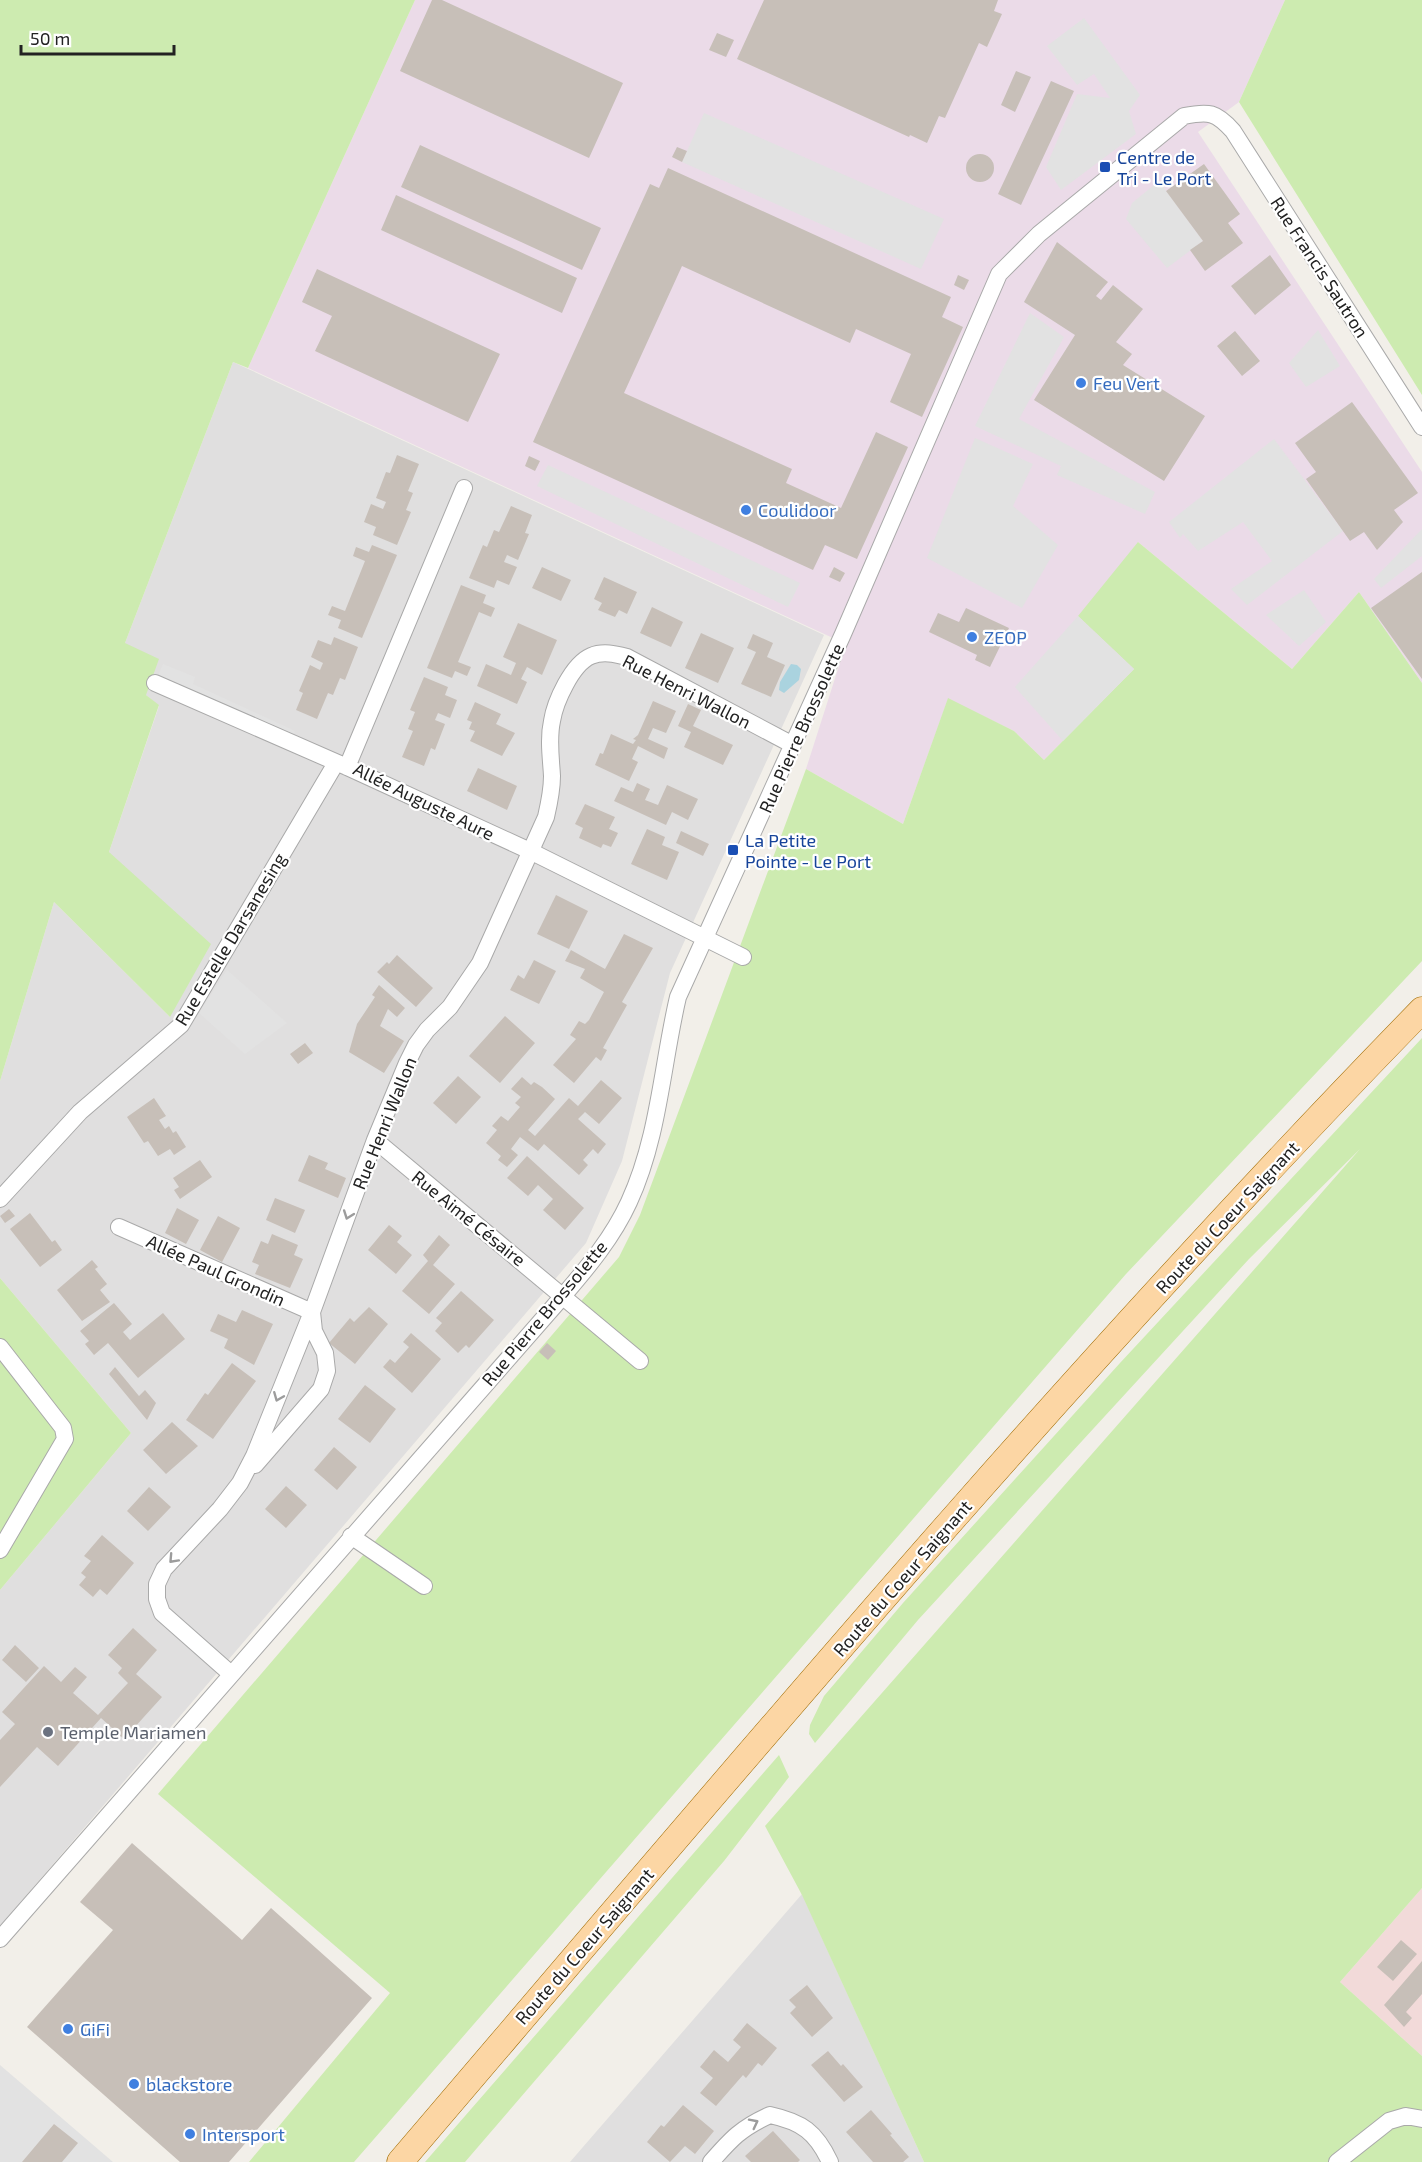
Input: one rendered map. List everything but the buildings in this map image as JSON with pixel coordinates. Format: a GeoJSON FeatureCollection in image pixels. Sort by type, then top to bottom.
{"type":"FeatureCollection","features":[{"type":"Feature","properties":{"kind":"main road","name":"Route du Coeur Saignant"},"geometry":{"type":"LineString","coordinates":[[400,2162],[777,1721],[1035,1426],[1339,1095],[1422,1010]]}},
{"type":"Feature","properties":{"kind":"street","name":"Rue Pierre Brossolette"},"geometry":{"type":"LineString","coordinates":[[0,1939],[563,1296],[602,1248],[629,1203],[645,1161],[660,1101],[668,1042],[678,997],[793,745],[999,274],[1040,234],[1184,116],[1200,112],[1212,113]]}},
{"type":"Feature","properties":{"kind":"street","name":"Rue Francis Sautron"},"geometry":{"type":"LineString","coordinates":[[1212,113],[1222,118],[1233,131],[1422,427]]}},
{"type":"Feature","properties":{"kind":"street","name":"Allée Auguste Aure"},"geometry":{"type":"LineString","coordinates":[[464,488],[341,765],[530,851],[743,957]]}},
{"type":"Feature","properties":{"kind":"street","name":"Rue Henri Wallon"},"geometry":{"type":"LineString","coordinates":[[231,1674],[162,1612],[157,1599],[158,1584],[164,1569],[220,1509],[240,1483],[254,1456],[312,1312],[375,1140],[406,1063],[427,1030],[450,1007],[480,963],[546,817],[550,800],[552,721],[560,695],[572,674],[581,662],[592,655],[610,653],[627,657],[793,745]]}},
{"type":"Feature","properties":{"kind":"street"},"geometry":{"type":"LineString","coordinates":[[155,683],[341,765]]}},
{"type":"Feature","properties":{"kind":"street","name":"Rue Estelle Darsanesing"},"geometry":{"type":"LineString","coordinates":[[0,1199],[80,1112],[181,1025],[341,765]]}},
{"type":"Feature","properties":{"kind":"street","name":"Rue Aimé Césaire"},"geometry":{"type":"LineString","coordinates":[[375,1140],[640,1361]]}},
{"type":"Feature","properties":{"kind":"street","name":"Allée Paul Grondin"},"geometry":{"type":"LineString","coordinates":[[119,1227],[312,1312]]}},
{"type":"Feature","properties":{"kind":"street"},"geometry":{"type":"LineString","coordinates":[[240,1483],[321,1389],[327,1371],[325,1353],[314,1330],[312,1312]]}},
{"type":"Feature","properties":{"kind":"street"},"geometry":{"type":"LineString","coordinates":[[0,1347],[63,1428],[65,1439],[0,1550]]}},
{"type":"Feature","properties":{"kind":"street"},"geometry":{"type":"LineString","coordinates":[[351,1536],[423,1586]]}},
{"type":"Feature","properties":{"kind":"street"},"geometry":{"type":"LineString","coordinates":[[711,2162],[732,2138],[748,2125],[770,2115],[799,2124],[811,2133],[823,2146],[830,2162]]}},
{"type":"Feature","properties":{"kind":"street"},"geometry":{"type":"LineString","coordinates":[[1337,2162],[1389,2121],[1406,2116],[1422,2119]]}},
{"type":"Feature","properties":{"kind":"shaded area"},"geometry":{"type":"Polygon","coordinates":[[[415,0],[1285,0],[1239,102],[1198,132],[1422,472],[1422,683],[1359,592],[1292,669],[1138,542],[1134,669],[1044,760],[1014,731],[948,699],[903,824],[806,769],[846,644],[248,368],[415,0]]]}},
{"type":"Feature","properties":{"kind":"shaded area"},"geometry":{"type":"Polygon","coordinates":[[[1084,18],[1140,95],[1129,111],[1136,134],[1061,190],[1046,167],[1077,94],[1110,98],[1094,74],[1077,85],[1047,46],[1084,18]]]}},
{"type":"Feature","properties":{"kind":"shaded area"},"geometry":{"type":"Polygon","coordinates":[[[704,113],[944,219],[921,269],[682,162],[704,113]]]}},
{"type":"Feature","properties":{"kind":"shaded area"},"geometry":{"type":"Polygon","coordinates":[[[1159,181],[1203,241],[1167,268],[1126,219],[1132,203],[1159,181]]]}},
{"type":"Feature","properties":{"kind":"shaded area"},"geometry":{"type":"Polygon","coordinates":[[[1030,313],[1064,337],[1019,419],[1155,492],[1145,514],[1057,475],[1061,466],[975,426],[1030,313]]]}},
{"type":"Feature","properties":{"kind":"shaded area"},"geometry":{"type":"Polygon","coordinates":[[[1318,330],[1340,366],[1306,387],[1289,363],[1318,330]]]}},
{"type":"Feature","properties":{"kind":"shaded area"},"geometry":{"type":"Polygon","coordinates":[[[233,362],[824,635],[670,973],[622,1161],[586,1243],[0,1926],[0,1590],[131,1433],[0,1278],[0,1081],[54,902],[170,1017],[109,852],[159,706],[146,695],[125,643],[233,362]]]}},
{"type":"Feature","properties":{"kind":"shaded area"},"geometry":{"type":"Polygon","coordinates":[[[975,438],[1033,464],[1013,506],[1058,545],[1022,608],[927,558],[975,438]]]}},
{"type":"Feature","properties":{"kind":"shaded area"},"geometry":{"type":"Polygon","coordinates":[[[1274,439],[1343,531],[1247,605],[1231,589],[1272,561],[1243,522],[1198,551],[1183,534],[1180,538],[1169,522],[1274,439]]]}},
{"type":"Feature","properties":{"kind":"shaded area"},"geometry":{"type":"Polygon","coordinates":[[[548,465],[800,583],[788,607],[537,486],[548,465]]]}},
{"type":"Feature","properties":{"kind":"shaded area"},"geometry":{"type":"Polygon","coordinates":[[[1422,529],[1422,556],[1381,588],[1374,579],[1422,529]]]}},
{"type":"Feature","properties":{"kind":"shaded area"},"geometry":{"type":"Polygon","coordinates":[[[1304,590],[1326,622],[1299,646],[1266,615],[1304,590]]]}},
{"type":"Feature","properties":{"kind":"shaded area"},"geometry":{"type":"Polygon","coordinates":[[[1078,616],[1134,669],[1063,741],[1015,687],[1078,616]]]}},
{"type":"Feature","properties":{"kind":"shaded area"},"geometry":{"type":"Polygon","coordinates":[[[163,664],[195,677],[193,684],[295,731],[290,742],[155,683],[163,664]]]}},
{"type":"Feature","properties":{"kind":"shaded area"},"geometry":{"type":"Polygon","coordinates":[[[227,970],[287,1023],[245,1054],[199,1013],[227,970]]]}},
{"type":"Feature","properties":{"kind":"shaded area"},"geometry":{"type":"Polygon","coordinates":[[[1422,1888],[1422,2056],[1340,1982],[1422,1888]]]}},
{"type":"Feature","properties":{"kind":"shaded area"},"geometry":{"type":"Polygon","coordinates":[[[802,1894],[924,2162],[570,2162],[802,1894]]]}},
{"type":"Feature","properties":{"kind":"shaded area"},"geometry":{"type":"Polygon","coordinates":[[[0,2065],[113,2162],[0,2162],[0,2065]]]}},
{"type":"Feature","properties":{"kind":"green space"},"geometry":{"type":"Polygon","coordinates":[[[0,0],[415,0],[248,368],[233,362],[125,643],[159,659],[146,695],[159,705],[109,852],[211,944],[170,1017],[54,902],[0,1081],[0,0]]]}},
{"type":"Feature","properties":{"kind":"green space"},"geometry":{"type":"Polygon","coordinates":[[[1285,0],[1422,0],[1422,395],[1239,102],[1285,0]]]}},
{"type":"Feature","properties":{"kind":"green space"},"geometry":{"type":"Polygon","coordinates":[[[1138,542],[1292,669],[1359,592],[1422,683],[1422,961],[1126,1274],[354,2162],[249,2162],[390,1993],[158,1794],[619,1257],[640,1215],[806,769],[903,824],[948,698],[1014,731],[1044,760],[1134,669],[1078,616],[1138,542]]]}},
{"type":"Feature","properties":{"kind":"green space"},"geometry":{"type":"Polygon","coordinates":[[[1422,1038],[1422,1888],[1340,1982],[1422,2056],[1422,2162],[924,2162],[802,1895],[765,1826],[1360,1149],[1249,1259],[918,1620],[815,1743],[809,1734],[810,1725],[824,1696],[903,1603],[1120,1363],[1422,1038]]]}},
{"type":"Feature","properties":{"kind":"green space"},"geometry":{"type":"Polygon","coordinates":[[[0,1278],[131,1433],[0,1590],[0,1278]]]}},
{"type":"Feature","properties":{"kind":"green space"},"geometry":{"type":"Polygon","coordinates":[[[779,1755],[789,1777],[724,1861],[465,2162],[425,2162],[779,1755]]]}},
{"type":"Feature","properties":{"kind":"water"},"geometry":{"type":"Polygon","coordinates":[[[791,664],[801,669],[799,680],[784,693],[779,690],[780,682],[791,664]]]}},
{"type":"Feature","properties":{"kind":"place","name":"Centre de Tri - Le Port"},"geometry":{"type":"Point","coordinates":[1105,167]}},
{"type":"Feature","properties":{"kind":"place","name":"Feu Vert"},"geometry":{"type":"Point","coordinates":[1081,383]}},
{"type":"Feature","properties":{"kind":"place","name":"Coulidoor"},"geometry":{"type":"Point","coordinates":[746,510]}},
{"type":"Feature","properties":{"kind":"place","name":"ZEOP"},"geometry":{"type":"Point","coordinates":[972,637]}},
{"type":"Feature","properties":{"kind":"place","name":"La Petite Pointe - Le Port"},"geometry":{"type":"Point","coordinates":[733,850]}},
{"type":"Feature","properties":{"kind":"place","name":"Temple Mariamen"},"geometry":{"type":"Point","coordinates":[48,1732]}},
{"type":"Feature","properties":{"kind":"place","name":"GiFi"},"geometry":{"type":"Point","coordinates":[68,2029]}},
{"type":"Feature","properties":{"kind":"place","name":"blackstore"},"geometry":{"type":"Point","coordinates":[134,2084]}},
{"type":"Feature","properties":{"kind":"place","name":"Intersport"},"geometry":{"type":"Point","coordinates":[190,2134]}}]}
